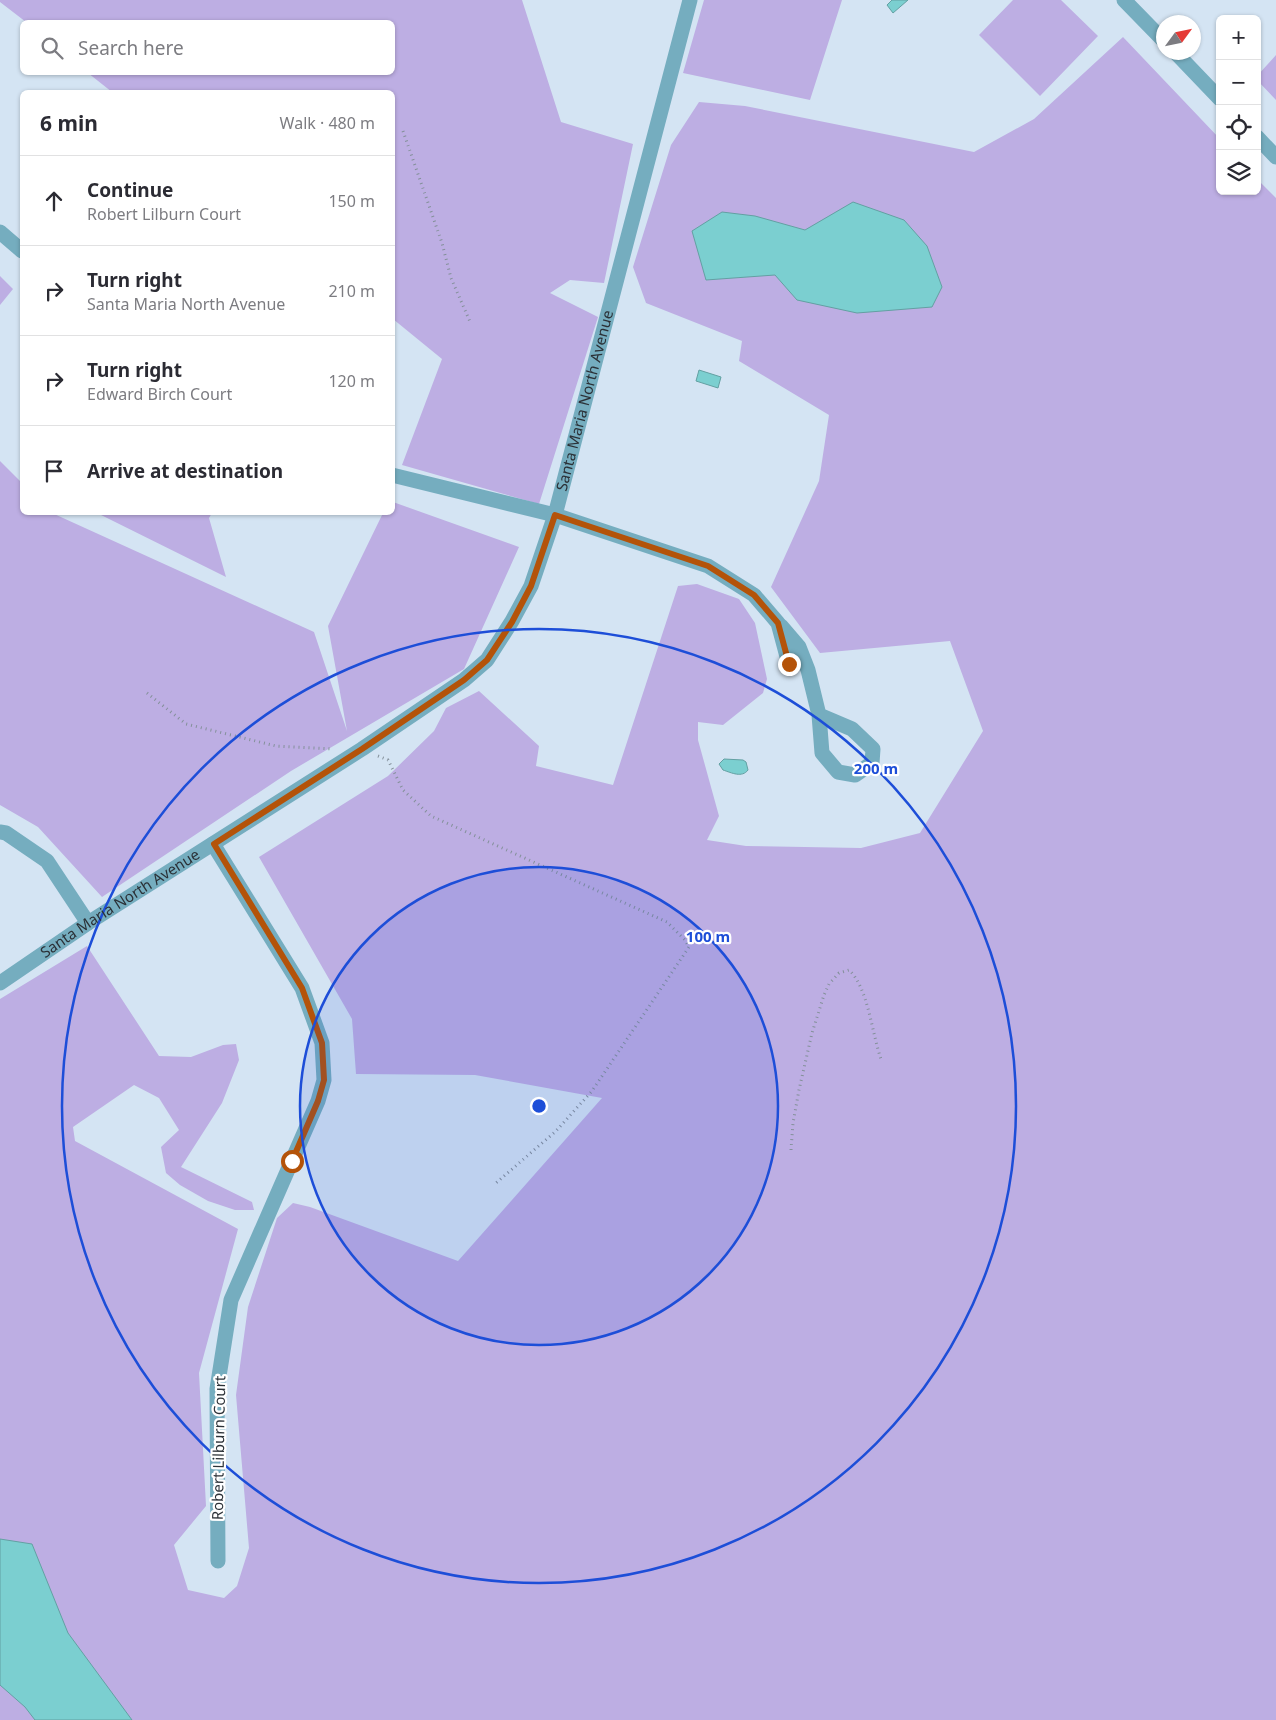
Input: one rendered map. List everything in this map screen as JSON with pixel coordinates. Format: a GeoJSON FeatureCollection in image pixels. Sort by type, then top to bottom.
{"type":"FeatureCollection","features":[{"type":"Feature","properties":{"kind":"street","name":"Santa Maria North Avenue"},"geometry":{"type":"LineString","coordinates":[[0,983],[88,923],[362,749],[464,680],[487,660],[512,622],[531,586],[555,515],[690,0]]}},
{"type":"Feature","properties":{"kind":"street"},"geometry":{"type":"LineString","coordinates":[[1124,0],[1156,33]]}},
{"type":"Feature","properties":{"kind":"street"},"geometry":{"type":"LineString","coordinates":[[1183,60],[1216,95]]}},
{"type":"Feature","properties":{"kind":"street"},"geometry":{"type":"LineString","coordinates":[[1261,142],[1276,157]]}},
{"type":"Feature","properties":{"kind":"street"},"geometry":{"type":"LineString","coordinates":[[0,232],[20,249]]}},
{"type":"Feature","properties":{"kind":"street"},"geometry":{"type":"LineString","coordinates":[[395,477],[555,515],[708,566],[754,595],[799,647],[808,670],[819,715]]}},
{"type":"Feature","properties":{"kind":"street"},"geometry":{"type":"LineString","coordinates":[[778,623],[789,664]]}},
{"type":"Feature","properties":{"kind":"street"},"geometry":{"type":"LineString","coordinates":[[0,832],[6,833],[47,861],[88,923]]}},
{"type":"Feature","properties":{"kind":"street","name":"Robert Lilburn Court"},"geometry":{"type":"LineString","coordinates":[[214,844],[302,988],[322,1043],[324,1080],[318,1101],[231,1300],[217,1389],[218,1561]]}},
{"type":"Feature","properties":{"kind":"path"},"geometry":{"type":"LineString","coordinates":[[403,132],[442,242],[451,278],[471,324]]}},
{"type":"Feature","properties":{"kind":"path"},"geometry":{"type":"LineString","coordinates":[[146,693],[186,724],[276,746],[313,749],[362,749],[388,760],[403,790],[431,816],[666,922],[685,940],[689,947],[592,1091],[556,1131],[496,1183]]}},
{"type":"Feature","properties":{"kind":"path"},"geometry":{"type":"LineString","coordinates":[[791,1150],[793,1123],[812,1034],[829,984],[842,972],[849,970],[858,982],[881,1059]]}},
{"type":"Feature","properties":{"kind":"shaded area"},"geometry":{"type":"Polygon","coordinates":[[[0,0],[522,0],[561,122],[633,144],[604,283],[570,280],[550,293],[598,317],[539,504],[402,465],[442,359],[395,321],[395,90],[109,90],[91,75],[395,75],[395,20],[23,20],[0,2],[0,0]]]}},
{"type":"Feature","properties":{"kind":"shaded area"},"geometry":{"type":"Polygon","coordinates":[[[704,0],[842,0],[810,100],[683,73],[704,0]]]}},
{"type":"Feature","properties":{"kind":"shaded area"},"geometry":{"type":"Polygon","coordinates":[[[892,0],[908,0],[893,13],[887,5],[892,0]]]}},
{"type":"Feature","properties":{"kind":"shaded area"},"geometry":{"type":"Polygon","coordinates":[[[1013,0],[1061,0],[1098,36],[1040,96],[979,35],[1013,0]]]}},
{"type":"Feature","properties":{"kind":"shaded area"},"geometry":{"type":"Polygon","coordinates":[[[1123,37],[1216,135],[1216,195],[1261,195],[1261,183],[1276,198],[1276,1720],[0,1720],[0,999],[87,946],[159,1056],[191,1057],[223,1045],[236,1044],[239,1060],[222,1103],[181,1167],[252,1202],[254,1210],[235,1210],[208,1201],[180,1185],[166,1173],[161,1147],[179,1130],[159,1098],[134,1085],[73,1127],[75,1141],[238,1229],[199,1373],[206,1506],[174,1545],[188,1590],[224,1598],[237,1586],[249,1548],[236,1395],[248,1307],[277,1218],[293,1203],[310,1207],[458,1261],[602,1098],[475,1075],[356,1074],[352,1019],[259,857],[388,776],[434,731],[446,708],[479,691],[539,746],[536,766],[613,785],[678,586],[697,584],[739,599],[755,623],[767,679],[763,693],[723,725],[698,722],[698,740],[719,816],[707,840],[746,846],[861,848],[920,833],[983,731],[950,641],[820,653],[771,587],[819,481],[829,415],[739,361],[742,341],[646,303],[633,267],[671,145],[699,102],[745,106],[974,152],[1034,119],[1123,37]]]}},
{"type":"Feature","properties":{"kind":"shaded area"},"geometry":{"type":"Polygon","coordinates":[[[1276,55],[1276,100],[1261,84],[1261,72],[1276,55]]]}},
{"type":"Feature","properties":{"kind":"shaded area"},"geometry":{"type":"Polygon","coordinates":[[[853,202],[904,220],[927,246],[942,287],[932,307],[857,313],[797,300],[775,275],[706,280],[692,231],[722,212],[755,216],[805,230],[853,202]]]}},
{"type":"Feature","properties":{"kind":"shaded area"},"geometry":{"type":"Polygon","coordinates":[[[0,276],[13,289],[0,305],[0,276]]]}},
{"type":"Feature","properties":{"kind":"shaded area"},"geometry":{"type":"Polygon","coordinates":[[[699,370],[721,377],[718,388],[696,381],[699,370]]]}},
{"type":"Feature","properties":{"kind":"shaded area"},"geometry":{"type":"Polygon","coordinates":[[[0,461],[20,481],[20,515],[56,515],[314,632],[347,731],[328,626],[382,515],[395,515],[395,503],[519,547],[464,669],[291,771],[102,897],[38,827],[0,805],[0,461]]]}},
{"type":"Feature","properties":{"kind":"shaded area"},"geometry":{"type":"Polygon","coordinates":[[[101,515],[211,515],[209,518],[226,577],[101,515]]]}},
{"type":"Feature","properties":{"kind":"shaded area"},"geometry":{"type":"Polygon","coordinates":[[[724,759],[743,760],[746,762],[748,770],[740,774],[723,770],[719,764],[724,759]]]}},
{"type":"Feature","properties":{"kind":"shaded area"},"geometry":{"type":"Polygon","coordinates":[[[0,1539],[32,1544],[68,1633],[132,1720],[35,1720],[25,1707],[0,1685],[0,1539]]]}},
{"type":"Feature","properties":{"kind":"route"},"geometry":{"type":"LineString","coordinates":[[292,1161],[318,1101],[324,1080],[322,1043],[302,988],[214,844],[362,749],[464,680],[487,660],[512,622],[531,586],[555,515],[708,566],[754,595],[778,623],[789,664]]}}]}
